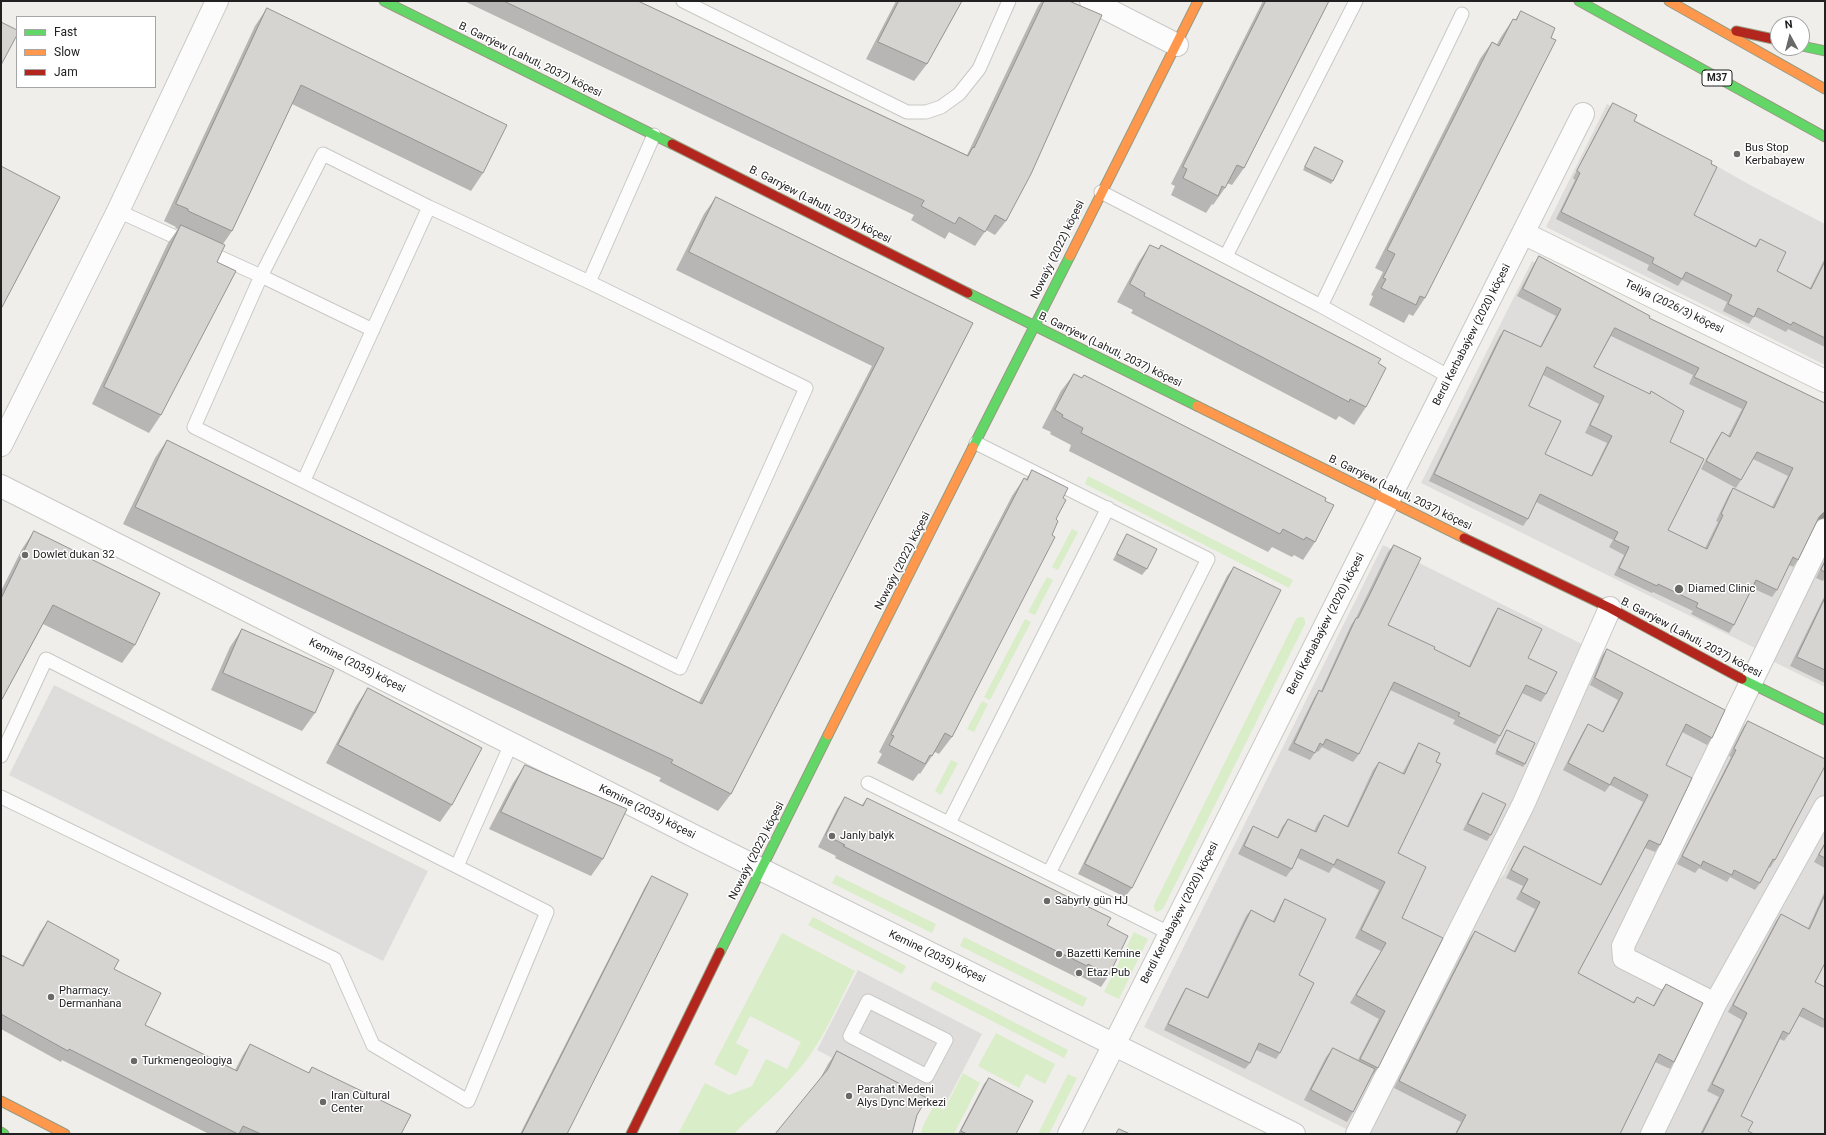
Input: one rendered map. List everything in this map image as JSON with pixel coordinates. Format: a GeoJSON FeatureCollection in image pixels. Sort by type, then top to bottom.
{"type":"FeatureCollection","features":[{"type":"Feature","properties":{"kind":"main road","name":"B. Garrýew (Lahuti, 2037) köçesi"},"geometry":{"type":"LineString","coordinates":[[384,1],[1034,326],[1388,501],[1610,608],[1751,684],[1825,720]]}},
{"type":"Feature","properties":{"kind":"main road","name":"Nowaýy (2022) köçesi"},"geometry":{"type":"LineString","coordinates":[[631,1134],[760,869],[1198,1]]}},
{"type":"Feature","properties":{"kind":"main road","name":"M37"},"geometry":{"type":"LineString","coordinates":[[1579,1],[1825,137]]}},
{"type":"Feature","properties":{"kind":"main road"},"geometry":{"type":"LineString","coordinates":[[1669,1],[1825,88]]}},
{"type":"Feature","properties":{"kind":"main road"},"geometry":{"type":"LineString","coordinates":[[1711,25],[1770,38]]}},
{"type":"Feature","properties":{"kind":"main road"},"geometry":{"type":"LineString","coordinates":[[1810,48],[1825,51]]}},
{"type":"Feature","properties":{"kind":"main road"},"geometry":{"type":"LineString","coordinates":[[1,1101],[65,1134]]}},
{"type":"Feature","properties":{"kind":"street"},"geometry":{"type":"LineString","coordinates":[[1,445],[118,211],[217,1]]}},
{"type":"Feature","properties":{"kind":"street"},"geometry":{"type":"LineString","coordinates":[[1091,1],[1176,45]]}},
{"type":"Feature","properties":{"kind":"street","name":"Berdi Kerbabaýew (2020) köçesi"},"geometry":{"type":"LineString","coordinates":[[1069,1134],[1113,1044],[1583,114]]}},
{"type":"Feature","properties":{"kind":"street","name":"Teliýa (2026/3) köçesi"},"geometry":{"type":"LineString","coordinates":[[1523,233],[1825,381]]}},
{"type":"Feature","properties":{"kind":"street","name":"Kemine (2035) köçesi"},"geometry":{"type":"LineString","coordinates":[[1,486],[760,869],[1294,1134]]}},
{"type":"Feature","properties":{"kind":"street"},"geometry":{"type":"LineString","coordinates":[[1715,1004],[1624,958],[1623,946],[1825,530]]}},
{"type":"Feature","properties":{"kind":"street"},"geometry":{"type":"LineString","coordinates":[[1357,1134],[1523,805],[1610,608]]}},
{"type":"Feature","properties":{"kind":"street"},"geometry":{"type":"LineString","coordinates":[[1652,1134],[1715,1004],[1825,807]]}},
{"type":"Feature","properties":{"kind":"lane"},"geometry":{"type":"LineString","coordinates":[[683,1],[907,112],[926,112],[941,107],[959,94],[979,70],[1009,1]]}},
{"type":"Feature","properties":{"kind":"lane"},"geometry":{"type":"LineString","coordinates":[[1226,256],[1356,1]]}},
{"type":"Feature","properties":{"kind":"lane"},"geometry":{"type":"LineString","coordinates":[[1321,306],[1462,14]]}},
{"type":"Feature","properties":{"kind":"lane"},"geometry":{"type":"LineString","coordinates":[[590,282],[654,135]]}},
{"type":"Feature","properties":{"kind":"lane"},"geometry":{"type":"LineString","coordinates":[[323,154],[429,207],[590,282],[806,388],[680,668],[304,480],[194,427],[261,276],[323,154]]}},
{"type":"Feature","properties":{"kind":"lane"},"geometry":{"type":"LineString","coordinates":[[1101,192],[1321,306],[1450,377]]}},
{"type":"Feature","properties":{"kind":"lane"},"geometry":{"type":"LineString","coordinates":[[304,480],[429,207]]}},
{"type":"Feature","properties":{"kind":"lane"},"geometry":{"type":"LineString","coordinates":[[118,211],[261,276],[373,330]]}},
{"type":"Feature","properties":{"kind":"lane"},"geometry":{"type":"LineString","coordinates":[[976,443],[1208,559],[1049,873]]}},
{"type":"Feature","properties":{"kind":"lane"},"geometry":{"type":"LineString","coordinates":[[949,823],[1108,508]]}},
{"type":"Feature","properties":{"kind":"lane"},"geometry":{"type":"LineString","coordinates":[[1,756],[46,659],[547,912],[468,1101],[373,1045],[335,960],[1,797]]}},
{"type":"Feature","properties":{"kind":"lane"},"geometry":{"type":"LineString","coordinates":[[457,866],[511,744]]}},
{"type":"Feature","properties":{"kind":"lane"},"geometry":{"type":"LineString","coordinates":[[868,783],[1169,933]]}},
{"type":"Feature","properties":{"kind":"lane"},"geometry":{"type":"LineString","coordinates":[[868,1001],[946,1040],[927,1076],[850,1036],[868,1001]]}},
{"type":"Feature","properties":{"kind":"shaded area"},"geometry":{"type":"Polygon","coordinates":[[[1607,104],[1750,185],[1825,224],[1825,365],[1546,227],[1607,104]]]}},
{"type":"Feature","properties":{"kind":"shaded area"},"geometry":{"type":"Polygon","coordinates":[[[1532,261],[1825,406],[1825,518],[1759,650],[1421,483],[1532,261]]]}},
{"type":"Feature","properties":{"kind":"shaded area"},"geometry":{"type":"Polygon","coordinates":[[[1825,537],[1825,687],[1766,658],[1825,537]]]}},
{"type":"Feature","properties":{"kind":"shaded area"},"geometry":{"type":"Polygon","coordinates":[[[1383,545],[1586,646],[1511,810],[1350,1131],[1144,1027],[1383,545]]]}},
{"type":"Feature","properties":{"kind":"shaded area"},"geometry":{"type":"Polygon","coordinates":[[[1600,650],[1825,765],[1825,1134],[1371,1134],[1365,1131],[1487,893],[1504,874],[1600,650]]]}},
{"type":"Feature","properties":{"kind":"shaded area"},"geometry":{"type":"Polygon","coordinates":[[[54,685],[428,871],[383,961],[9,775],[54,685]]]}},
{"type":"Feature","properties":{"kind":"shaded area"},"geometry":{"type":"Polygon","coordinates":[[[858,970],[982,1034],[944,1107],[920,1095],[916,1101],[817,1050],[858,970]]]}},
{"type":"Feature","properties":{"kind":"green space"},"geometry":{"type":"Polygon","coordinates":[[[1088,476],[1293,580],[1289,588],[1085,484],[1088,476]]]}},
{"type":"Feature","properties":{"kind":"green space"},"geometry":{"type":"Polygon","coordinates":[[[1072,529],[1078,532],[1058,570],[1052,567],[1072,529]]]}},
{"type":"Feature","properties":{"kind":"green space"},"geometry":{"type":"Polygon","coordinates":[[[1047,577],[1053,580],[1035,615],[1028,612],[1047,577]]]}},
{"type":"Feature","properties":{"kind":"green space"},"geometry":{"type":"Polygon","coordinates":[[[1303,617],[1305,624],[1163,909],[1157,912],[1154,909],[1154,905],[1296,619],[1303,617]]]}},
{"type":"Feature","properties":{"kind":"green space"},"geometry":{"type":"Polygon","coordinates":[[[1025,619],[1031,622],[990,700],[984,697],[1025,619]]]}},
{"type":"Feature","properties":{"kind":"green space"},"geometry":{"type":"Polygon","coordinates":[[[982,701],[988,704],[974,732],[967,729],[982,701]]]}},
{"type":"Feature","properties":{"kind":"green space"},"geometry":{"type":"Polygon","coordinates":[[[951,760],[958,763],[941,795],[935,791],[951,760]]]}},
{"type":"Feature","properties":{"kind":"green space"},"geometry":{"type":"Polygon","coordinates":[[[836,875],[936,924],[932,933],[832,883],[836,875]]]}},
{"type":"Feature","properties":{"kind":"green space"},"geometry":{"type":"Polygon","coordinates":[[[813,917],[906,966],[902,974],[808,925],[813,917]]]}},
{"type":"Feature","properties":{"kind":"green space"},"geometry":{"type":"Polygon","coordinates":[[[1134,932],[1148,939],[1119,999],[1104,992],[1134,932]]]}},
{"type":"Feature","properties":{"kind":"green space"},"geometry":{"type":"Polygon","coordinates":[[[782,933],[855,971],[832,1018],[812,1052],[797,1072],[734,1134],[678,1134],[705,1083],[729,1095],[752,1086],[766,1059],[787,1069],[801,1042],[750,1016],[736,1043],[749,1050],[736,1076],[714,1064],[782,933]]]}},
{"type":"Feature","properties":{"kind":"green space"},"geometry":{"type":"Polygon","coordinates":[[[964,937],[1087,998],[1083,1007],[960,946],[964,937]]]}},
{"type":"Feature","properties":{"kind":"green space"},"geometry":{"type":"Polygon","coordinates":[[[934,981],[1068,1050],[1064,1058],[930,989],[934,981]]]}},
{"type":"Feature","properties":{"kind":"green space"},"geometry":{"type":"Polygon","coordinates":[[[996,1033],[1055,1064],[1045,1084],[1026,1074],[1019,1088],[978,1066],[996,1033]]]}},
{"type":"Feature","properties":{"kind":"green space"},"geometry":{"type":"Polygon","coordinates":[[[963,1073],[980,1083],[954,1134],[921,1134],[923,1126],[934,1105],[944,1110],[963,1073]]]}},
{"type":"Feature","properties":{"kind":"green space"},"geometry":{"type":"Polygon","coordinates":[[[1068,1074],[1077,1078],[1049,1134],[1038,1134],[1068,1074]]]}},
{"type":"Feature","properties":{"kind":"building"},"geometry":{"type":"Polygon","coordinates":[[[504,1],[638,1],[968,156],[973,147],[974,148],[1044,1],[1069,1],[1102,15],[1031,174],[1006,221],[995,215],[985,232],[959,217],[955,224],[921,206],[924,201],[504,1]]]}},
{"type":"Feature","properties":{"kind":"building"},"geometry":{"type":"Polygon","coordinates":[[[899,1],[962,1],[927,64],[878,42],[899,1]]]}},
{"type":"Feature","properties":{"kind":"building"},"geometry":{"type":"Polygon","coordinates":[[[1266,1],[1329,1],[1244,168],[1237,165],[1225,188],[1222,186],[1218,196],[1183,178],[1187,169],[1183,167],[1266,1]]]}},
{"type":"Feature","properties":{"kind":"building"},"geometry":{"type":"Polygon","coordinates":[[[267,8],[507,125],[483,173],[301,85],[232,231],[176,204],[267,8]]]}},
{"type":"Feature","properties":{"kind":"building"},"geometry":{"type":"Polygon","coordinates":[[[1521,11],[1555,28],[1551,38],[1556,40],[1425,298],[1420,296],[1416,305],[1381,288],[1386,279],[1383,278],[1395,254],[1387,250],[1492,42],[1499,46],[1513,19],[1516,20],[1521,11]]]}},
{"type":"Feature","properties":{"kind":"building"},"geometry":{"type":"Polygon","coordinates":[[[1,22],[16,30],[16,37],[1,65],[1,22]]]}},
{"type":"Feature","properties":{"kind":"building"},"geometry":{"type":"Polygon","coordinates":[[[1613,103],[1637,115],[1634,121],[1712,161],[1711,164],[1717,167],[1694,215],[1756,247],[1760,239],[1786,252],[1777,271],[1811,289],[1825,261],[1825,338],[1793,322],[1791,325],[1758,308],[1754,317],[1728,304],[1732,295],[1686,272],[1682,279],[1652,263],[1654,258],[1561,212],[1580,173],[1577,171],[1613,103]]]}},
{"type":"Feature","properties":{"kind":"building"},"geometry":{"type":"Polygon","coordinates":[[[1315,147],[1343,161],[1333,181],[1305,167],[1315,147]]]}},
{"type":"Feature","properties":{"kind":"building"},"geometry":{"type":"Polygon","coordinates":[[[1,166],[60,197],[1,309],[1,166]]]}},
{"type":"Feature","properties":{"kind":"building"},"geometry":{"type":"Polygon","coordinates":[[[716,197],[973,323],[731,794],[671,763],[673,760],[135,507],[167,440],[702,704],[884,348],[689,252],[716,197]]]}},
{"type":"Feature","properties":{"kind":"building"},"geometry":{"type":"Polygon","coordinates":[[[181,225],[225,245],[217,262],[236,271],[161,415],[104,387],[181,225]]]}},
{"type":"Feature","properties":{"kind":"building"},"geometry":{"type":"Polygon","coordinates":[[[1150,245],[1159,249],[1161,245],[1381,359],[1378,363],[1386,368],[1366,407],[1350,399],[1349,402],[1144,296],[1145,293],[1130,284],[1150,245]]]}},
{"type":"Feature","properties":{"kind":"building"},"geometry":{"type":"Polygon","coordinates":[[[1539,256],[1650,316],[1649,318],[1825,403],[1825,512],[1819,517],[1798,560],[1793,557],[1777,590],[1756,580],[1734,625],[1696,607],[1698,603],[1619,568],[1629,547],[1614,540],[1618,532],[1540,494],[1528,519],[1434,474],[1504,330],[1541,347],[1561,309],[1523,289],[1539,256]],[[1615,328],[1594,367],[1650,394],[1651,391],[1684,411],[1670,442],[1704,459],[1668,530],[1707,549],[1723,515],[1721,514],[1733,488],[1774,508],[1793,468],[1757,452],[1741,480],[1706,461],[1722,432],[1730,437],[1747,402],[1694,377],[1699,368],[1615,328]],[[1547,367],[1529,406],[1561,421],[1545,454],[1592,476],[1612,436],[1590,425],[1604,396],[1547,367]]]}},
{"type":"Feature","properties":{"kind":"building"},"geometry":{"type":"Polygon","coordinates":[[[1074,374],[1082,378],[1084,375],[1326,498],[1325,501],[1334,505],[1315,542],[1306,537],[1304,540],[1283,529],[1280,534],[1081,433],[1083,428],[1062,417],[1063,415],[1055,410],[1074,374]]]}},
{"type":"Feature","properties":{"kind":"building"},"geometry":{"type":"Polygon","coordinates":[[[1032,470],[1068,488],[1063,498],[1066,500],[1056,519],[1058,521],[1052,535],[1055,537],[952,737],[945,733],[932,756],[930,755],[925,764],[889,745],[894,736],[891,735],[1024,478],[1027,480],[1032,470]]]}},
{"type":"Feature","properties":{"kind":"building"},"geometry":{"type":"Polygon","coordinates":[[[34,531],[160,593],[135,645],[53,605],[1,701],[1,599],[34,531]]]}},
{"type":"Feature","properties":{"kind":"building"},"geometry":{"type":"Polygon","coordinates":[[[1127,534],[1157,549],[1147,569],[1117,554],[1127,534]]]}},
{"type":"Feature","properties":{"kind":"building"},"geometry":{"type":"Polygon","coordinates":[[[1394,545],[1421,558],[1388,625],[1435,647],[1434,649],[1470,667],[1498,608],[1542,629],[1528,658],[1557,672],[1546,694],[1526,685],[1500,736],[1458,716],[1460,713],[1394,682],[1359,754],[1326,739],[1323,745],[1320,743],[1315,753],[1294,743],[1319,690],[1322,692],[1356,618],[1358,618],[1394,545]]]}},
{"type":"Feature","properties":{"kind":"building"},"geometry":{"type":"Polygon","coordinates":[[[1825,562],[1825,572],[1821,570],[1825,562]]]}},
{"type":"Feature","properties":{"kind":"building"},"geometry":{"type":"Polygon","coordinates":[[[1234,567],[1281,590],[1132,888],[1085,864],[1234,567]]]}},
{"type":"Feature","properties":{"kind":"building"},"geometry":{"type":"Polygon","coordinates":[[[1825,598],[1825,670],[1797,657],[1825,598]]]}},
{"type":"Feature","properties":{"kind":"building"},"geometry":{"type":"Polygon","coordinates":[[[242,629],[334,670],[315,713],[223,673],[242,629]]]}},
{"type":"Feature","properties":{"kind":"building"},"geometry":{"type":"Polygon","coordinates":[[[1607,649],[1725,710],[1712,738],[1686,724],[1666,765],[1692,778],[1660,845],[1649,840],[1578,973],[1634,1003],[1637,997],[1654,1006],[1666,984],[1703,1003],[1674,1062],[1659,1054],[1620,1134],[1456,1134],[1466,1115],[1399,1081],[1475,931],[1515,952],[1540,902],[1521,892],[1528,879],[1511,870],[1524,846],[1601,885],[1648,795],[1614,777],[1610,785],[1568,763],[1588,724],[1603,732],[1623,693],[1595,678],[1607,649]]]}},
{"type":"Feature","properties":{"kind":"building"},"geometry":{"type":"Polygon","coordinates":[[[368,688],[482,748],[452,805],[338,745],[368,688]]]}},
{"type":"Feature","properties":{"kind":"building"},"geometry":{"type":"Polygon","coordinates":[[[1748,721],[1825,759],[1825,766],[1775,860],[1773,859],[1760,883],[1734,870],[1732,875],[1703,861],[1701,866],[1682,856],[1736,750],[1734,749],[1748,721]]]}},
{"type":"Feature","properties":{"kind":"building"},"geometry":{"type":"Polygon","coordinates":[[[1507,730],[1535,743],[1525,764],[1497,751],[1507,730]]]}},
{"type":"Feature","properties":{"kind":"building"},"geometry":{"type":"Polygon","coordinates":[[[1419,743],[1440,753],[1436,762],[1441,764],[1398,853],[1426,867],[1402,918],[1443,938],[1378,1068],[1360,1059],[1385,1011],[1356,995],[1386,943],[1361,930],[1385,882],[1337,859],[1334,865],[1301,849],[1292,869],[1244,846],[1253,826],[1278,838],[1288,819],[1316,832],[1324,815],[1348,827],[1379,762],[1404,774],[1419,743]]]}},
{"type":"Feature","properties":{"kind":"building"},"geometry":{"type":"Polygon","coordinates":[[[525,765],[627,809],[603,859],[501,812],[525,765]]]}},
{"type":"Feature","properties":{"kind":"building"},"geometry":{"type":"Polygon","coordinates":[[[1483,793],[1506,804],[1491,835],[1468,824],[1483,793]]]}},
{"type":"Feature","properties":{"kind":"building"},"geometry":{"type":"Polygon","coordinates":[[[845,797],[863,806],[867,798],[1111,918],[1107,925],[1128,936],[1109,975],[1088,964],[1087,966],[843,846],[845,845],[826,835],[845,797]]]}},
{"type":"Feature","properties":{"kind":"building"},"geometry":{"type":"Polygon","coordinates":[[[1825,844],[1825,858],[1819,855],[1825,844]]]}},
{"type":"Feature","properties":{"kind":"building"},"geometry":{"type":"Polygon","coordinates":[[[652,876],[688,894],[567,1134],[522,1134],[652,876]]]}},
{"type":"Feature","properties":{"kind":"building"},"geometry":{"type":"Polygon","coordinates":[[[1825,895],[1825,963],[1815,982],[1825,987],[1825,1020],[1803,1008],[1789,1034],[1783,1031],[1741,1116],[1753,1122],[1748,1131],[1754,1134],[1702,1134],[1724,1090],[1712,1084],[1747,1013],[1733,1005],[1781,914],[1809,929],[1825,895]]]}},
{"type":"Feature","properties":{"kind":"building"},"geometry":{"type":"Polygon","coordinates":[[[1285,899],[1326,919],[1299,975],[1314,983],[1280,1053],[1259,1043],[1250,1063],[1168,1024],[1186,988],[1208,998],[1251,910],[1274,922],[1285,899]]]}},
{"type":"Feature","properties":{"kind":"building"},"geometry":{"type":"Polygon","coordinates":[[[48,921],[119,960],[114,969],[161,993],[145,1025],[237,1071],[250,1044],[309,1073],[312,1067],[411,1115],[401,1134],[261,1134],[243,1126],[238,1134],[69,1049],[68,1051],[1,1014],[1,955],[23,966],[48,921]]]}},
{"type":"Feature","properties":{"kind":"building"},"geometry":{"type":"Polygon","coordinates":[[[1333,1048],[1375,1069],[1353,1112],[1311,1090],[1333,1048]]]}},
{"type":"Feature","properties":{"kind":"building","name":"Parahat Medeni Alys Dync Merkezi"},"geometry":{"type":"Polygon","coordinates":[[[837,1051],[927,1098],[917,1115],[912,1134],[775,1134],[828,1069],[837,1051]]]}},
{"type":"Feature","properties":{"kind":"building"},"geometry":{"type":"Polygon","coordinates":[[[989,1078],[1033,1101],[1016,1134],[967,1134],[961,1131],[989,1078]]]}},
{"type":"Feature","properties":{"kind":"building"},"geometry":{"type":"Polygon","coordinates":[[[1119,1129],[1130,1134],[1116,1134],[1119,1129]]]}},
{"type":"Feature","properties":{"kind":"traffic: fast"},"geometry":{"type":"LineString","coordinates":[[384,1],[672,144]]}},
{"type":"Feature","properties":{"kind":"traffic: fast"},"geometry":{"type":"LineString","coordinates":[[1579,1],[1825,137]]}},
{"type":"Feature","properties":{"kind":"traffic: fast"},"geometry":{"type":"LineString","coordinates":[[1810,48],[1825,51]]}},
{"type":"Feature","properties":{"kind":"traffic: fast"},"geometry":{"type":"LineString","coordinates":[[973,447],[1070,256]]}},
{"type":"Feature","properties":{"kind":"traffic: fast"},"geometry":{"type":"LineString","coordinates":[[968,293],[1197,406]]}},
{"type":"Feature","properties":{"kind":"traffic: fast"},"geometry":{"type":"LineString","coordinates":[[1742,679],[1825,720]]}},
{"type":"Feature","properties":{"kind":"traffic: fast"},"geometry":{"type":"LineString","coordinates":[[720,952],[828,735]]}},
{"type":"Feature","properties":{"kind":"traffic: slow"},"geometry":{"type":"LineString","coordinates":[[1070,256],[1198,1]]}},
{"type":"Feature","properties":{"kind":"traffic: slow"},"geometry":{"type":"LineString","coordinates":[[1669,1],[1825,89]]}},
{"type":"Feature","properties":{"kind":"traffic: slow"},"geometry":{"type":"LineString","coordinates":[[1197,406],[1464,538]]}},
{"type":"Feature","properties":{"kind":"traffic: slow"},"geometry":{"type":"LineString","coordinates":[[828,735],[973,447]]}},
{"type":"Feature","properties":{"kind":"traffic: slow"},"geometry":{"type":"LineString","coordinates":[[1,1101],[65,1134]]}},
{"type":"Feature","properties":{"kind":"traffic: jam"},"geometry":{"type":"LineString","coordinates":[[1736,31],[1770,38]]}},
{"type":"Feature","properties":{"kind":"traffic: jam"},"geometry":{"type":"LineString","coordinates":[[672,144],[968,293]]}},
{"type":"Feature","properties":{"kind":"traffic: jam"},"geometry":{"type":"LineString","coordinates":[[1464,538],[1610,608],[1742,679]]}},
{"type":"Feature","properties":{"kind":"traffic: jam"},"geometry":{"type":"LineString","coordinates":[[631,1134],[720,952]]}},
{"type":"Feature","properties":{"kind":"place","name":"Bus Stop Kerbabayew"},"geometry":{"type":"Point","coordinates":[1737,154]}},
{"type":"Feature","properties":{"kind":"place","name":"Dowlet dukan 32"},"geometry":{"type":"Point","coordinates":[25,555]}},
{"type":"Feature","properties":{"kind":"place","name":"Diamed Clinic"},"geometry":{"type":"Point","coordinates":[1679,589]}},
{"type":"Feature","properties":{"kind":"place","name":"Janly balyk"},"geometry":{"type":"Point","coordinates":[832,836]}},
{"type":"Feature","properties":{"kind":"place","name":"Sabyrly gün HJ"},"geometry":{"type":"Point","coordinates":[1047,901]}},
{"type":"Feature","properties":{"kind":"place","name":"Bazetti Kemine"},"geometry":{"type":"Point","coordinates":[1059,954]}},
{"type":"Feature","properties":{"kind":"place","name":"Etaz Pub"},"geometry":{"type":"Point","coordinates":[1079,973]}},
{"type":"Feature","properties":{"kind":"place","name":"Pharmacy. Dermanhana"},"geometry":{"type":"Point","coordinates":[51,997]}},
{"type":"Feature","properties":{"kind":"place","name":"Turkmengeologiya"},"geometry":{"type":"Point","coordinates":[134,1061]}},
{"type":"Feature","properties":{"kind":"place","name":"Parahat Medeni Alys Dync Merkezi"},"geometry":{"type":"Point","coordinates":[849,1096]}},
{"type":"Feature","properties":{"kind":"place","name":"Iran Cultural Center"},"geometry":{"type":"Point","coordinates":[323,1102]}}]}
